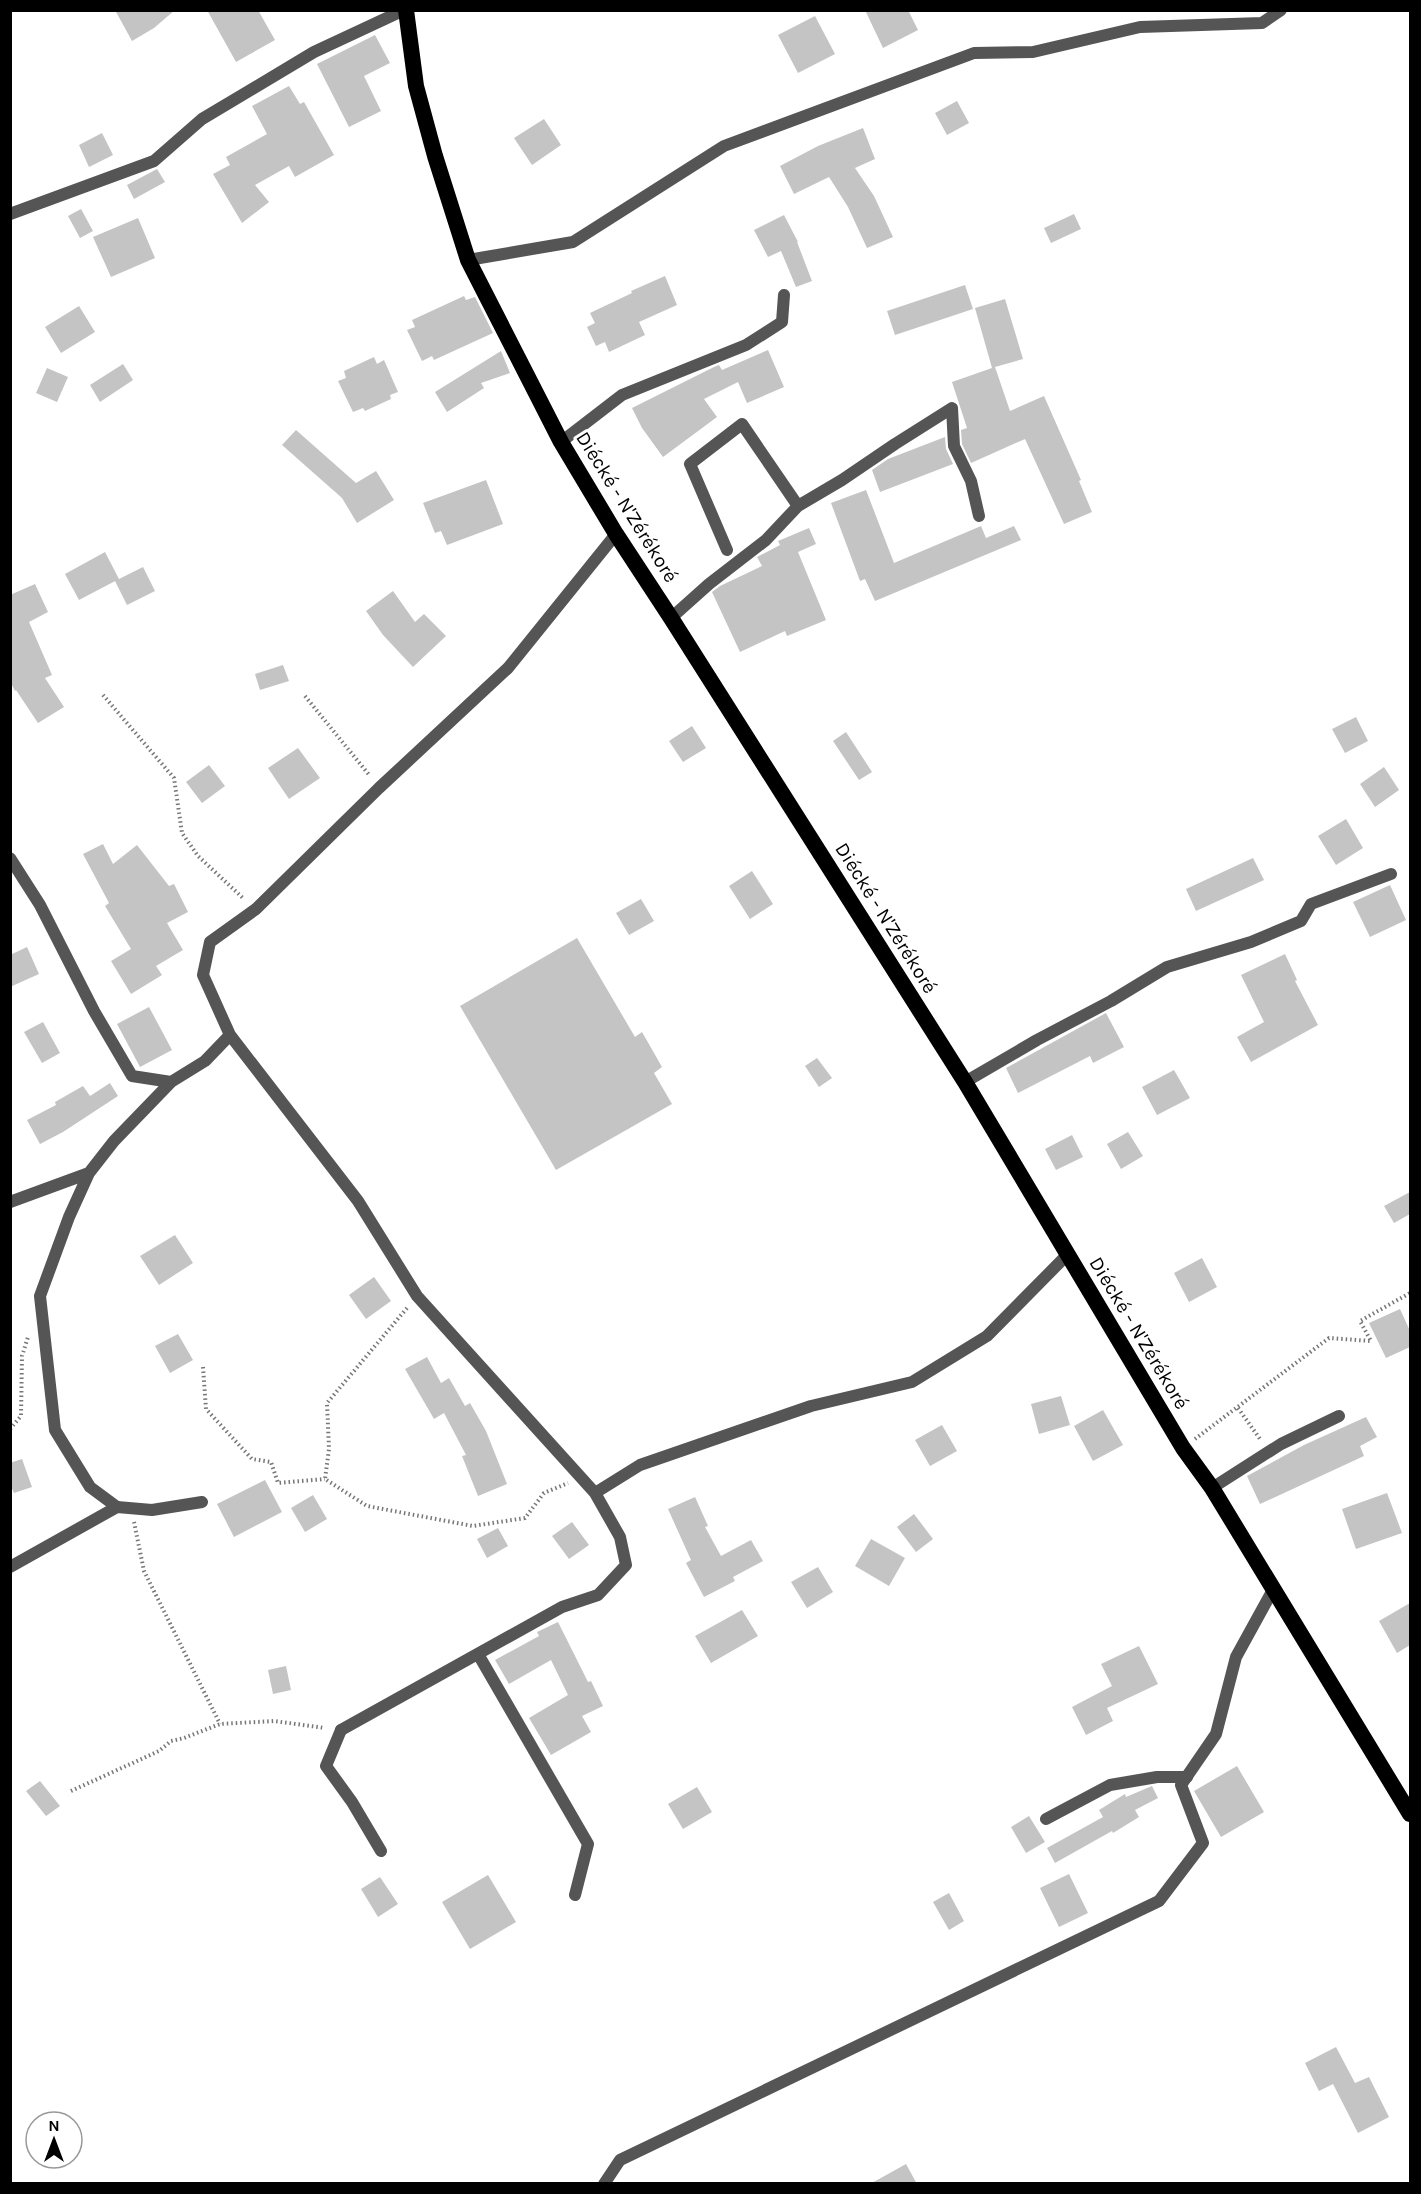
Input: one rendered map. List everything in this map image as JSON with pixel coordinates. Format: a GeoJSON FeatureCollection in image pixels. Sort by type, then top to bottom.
{"type":"FeatureCollection","features":[{"type":"Feature","properties":{"kind":"highway","name":"Diécké - N'Zérékoré"},"geometry":{"type":"LineString","coordinates":[[405,10],[416,86],[435,156],[468,260],[561,442],[616,534],[965,1082],[1183,1448],[1212,1488],[1410,1814]]}},
{"type":"Feature","properties":{"kind":"street"},"geometry":{"type":"LineString","coordinates":[[10,214],[154,161],[202,119],[314,52],[405,10]]}},
{"type":"Feature","properties":{"kind":"street"},"geometry":{"type":"LineString","coordinates":[[468,260],[573,242],[724,146],[974,53],[1033,52],[1140,27],[1262,23],[1281,10]]}},
{"type":"Feature","properties":{"kind":"street"},"geometry":{"type":"LineString","coordinates":[[561,442],[622,395],[746,345],[782,322],[784,295]]}},
{"type":"Feature","properties":{"kind":"street"},"geometry":{"type":"LineString","coordinates":[[671,618],[709,584],[766,540],[798,506],[952,408],[954,446],[971,481],[979,516]]}},
{"type":"Feature","properties":{"kind":"street"},"geometry":{"type":"LineString","coordinates":[[727,550],[690,464],[742,424],[798,506]]}},
{"type":"Feature","properties":{"kind":"street"},"geometry":{"type":"LineString","coordinates":[[381,1851],[352,1802],[326,1766],[340,1730],[562,1607],[598,1595],[626,1565],[620,1537],[594,1493],[417,1296],[358,1201],[230,1035],[203,975],[210,942],[256,909],[508,668],[616,534]]}},
{"type":"Feature","properties":{"kind":"street"},"geometry":{"type":"LineString","coordinates":[[10,858],[40,905],[94,1011],[132,1076],[171,1082]]}},
{"type":"Feature","properties":{"kind":"street"},"geometry":{"type":"LineString","coordinates":[[965,1082],[1036,1040],[1111,1001],[1167,967],[1251,942],[1301,921],[1311,904],[1391,874]]}},
{"type":"Feature","properties":{"kind":"street"},"geometry":{"type":"LineString","coordinates":[[202,1502],[153,1510],[117,1507],[90,1488],[55,1430],[40,1296],[69,1217],[89,1173],[114,1141],[171,1082],[205,1061],[230,1035]]}},
{"type":"Feature","properties":{"kind":"street"},"geometry":{"type":"LineString","coordinates":[[10,1202],[89,1173]]}},
{"type":"Feature","properties":{"kind":"street"},"geometry":{"type":"LineString","coordinates":[[594,1493],[650,1461],[812,1406],[912,1382],[987,1336],[1068,1254]]}},
{"type":"Feature","properties":{"kind":"street"},"geometry":{"type":"LineString","coordinates":[[1212,1488],[1281,1444],[1339,1416]]}},
{"type":"Feature","properties":{"kind":"street"},"geometry":{"type":"LineString","coordinates":[[10,1567],[117,1507]]}},
{"type":"Feature","properties":{"kind":"street"},"geometry":{"type":"LineString","coordinates":[[604,2184],[620,2160],[1159,1901],[1203,1844],[1181,1785],[1216,1734],[1236,1657],[1274,1588]]}},
{"type":"Feature","properties":{"kind":"street"},"geometry":{"type":"LineString","coordinates":[[478,1654],[588,1844],[575,1895]]}},
{"type":"Feature","properties":{"kind":"street"},"geometry":{"type":"LineString","coordinates":[[1046,1819],[1110,1785],[1157,1778],[1187,1777]]}},
{"type":"Feature","properties":{"kind":"path"},"geometry":{"type":"LineString","coordinates":[[103,694],[174,778],[182,833],[198,856],[256,909]]}},
{"type":"Feature","properties":{"kind":"path"},"geometry":{"type":"LineString","coordinates":[[305,696],[380,789]]}},
{"type":"Feature","properties":{"kind":"path"},"geometry":{"type":"LineString","coordinates":[[1183,1448],[1329,1338],[1371,1341],[1360,1321],[1410,1293]]}},
{"type":"Feature","properties":{"kind":"path"},"geometry":{"type":"LineString","coordinates":[[325,1479],[329,1449],[327,1403],[417,1296]]}},
{"type":"Feature","properties":{"kind":"path"},"geometry":{"type":"LineString","coordinates":[[10,1430],[21,1416],[22,1356],[28,1336]]}},
{"type":"Feature","properties":{"kind":"path"},"geometry":{"type":"LineString","coordinates":[[203,1367],[206,1409],[252,1459],[271,1462],[278,1483],[325,1479],[367,1506],[472,1526],[525,1518],[544,1493],[580,1477]]}},
{"type":"Feature","properties":{"kind":"path"},"geometry":{"type":"LineString","coordinates":[[1238,1408],[1258,1439],[1281,1444]]}},
{"type":"Feature","properties":{"kind":"path"},"geometry":{"type":"LineString","coordinates":[[117,1507],[134,1522],[144,1571],[220,1724]]}},
{"type":"Feature","properties":{"kind":"path"},"geometry":{"type":"LineString","coordinates":[[71,1791],[99,1776],[159,1751],[171,1741],[220,1724],[274,1721],[340,1730]]}},
{"type":"Feature","properties":{"kind":"building"},"geometry":{"type":"Polygon","coordinates":[[[115,10],[175,10],[154,28],[132,41],[115,10]]]}},
{"type":"Feature","properties":{"kind":"building"},"geometry":{"type":"Polygon","coordinates":[[[207,10],[258,10],[275,40],[236,62],[207,10]]]}},
{"type":"Feature","properties":{"kind":"building"},"geometry":{"type":"Polygon","coordinates":[[[865,10],[908,10],[918,30],[883,48],[865,10]]]}},
{"type":"Feature","properties":{"kind":"building"},"geometry":{"type":"Polygon","coordinates":[[[815,16],[835,54],[798,73],[778,35],[815,16]]]}},
{"type":"Feature","properties":{"kind":"building"},"geometry":{"type":"Polygon","coordinates":[[[375,35],[390,63],[364,76],[381,111],[349,127],[317,64],[375,35]]]}},
{"type":"Feature","properties":{"kind":"building"},"geometry":{"type":"Polygon","coordinates":[[[289,86],[300,104],[304,102],[334,155],[295,177],[289,166],[255,185],[269,202],[242,223],[213,174],[230,165],[226,157],[267,134],[252,106],[289,86]]]}},
{"type":"Feature","properties":{"kind":"building"},"geometry":{"type":"Polygon","coordinates":[[[957,101],[969,123],[947,135],[935,113],[957,101]]]}},
{"type":"Feature","properties":{"kind":"building"},"geometry":{"type":"Polygon","coordinates":[[[544,119],[561,145],[532,165],[514,138],[544,119]]]}},
{"type":"Feature","properties":{"kind":"building"},"geometry":{"type":"Polygon","coordinates":[[[863,128],[875,159],[855,168],[874,196],[893,237],[867,248],[848,207],[829,177],[794,194],[780,166],[818,146],[863,128]]]}},
{"type":"Feature","properties":{"kind":"building"},"geometry":{"type":"Polygon","coordinates":[[[102,133],[113,155],[89,167],[79,145],[102,133]]]}},
{"type":"Feature","properties":{"kind":"building"},"geometry":{"type":"Polygon","coordinates":[[[157,169],[165,182],[134,199],[127,185],[157,169]]]}},
{"type":"Feature","properties":{"kind":"building"},"geometry":{"type":"Polygon","coordinates":[[[81,209],[93,231],[80,238],[68,216],[81,209]]]}},
{"type":"Feature","properties":{"kind":"building"},"geometry":{"type":"Polygon","coordinates":[[[1074,214],[1081,229],[1051,243],[1044,228],[1074,214]]]}},
{"type":"Feature","properties":{"kind":"building"},"geometry":{"type":"Polygon","coordinates":[[[784,215],[798,242],[812,281],[796,287],[781,251],[768,257],[754,230],[784,215]]]}},
{"type":"Feature","properties":{"kind":"building"},"geometry":{"type":"Polygon","coordinates":[[[138,218],[155,258],[111,277],[93,237],[138,218]]]}},
{"type":"Feature","properties":{"kind":"building"},"geometry":{"type":"Polygon","coordinates":[[[665,276],[677,305],[639,322],[645,335],[609,352],[605,342],[596,346],[587,327],[595,323],[590,313],[665,276]]]}},
{"type":"Feature","properties":{"kind":"building"},"geometry":{"type":"Polygon","coordinates":[[[965,285],[973,309],[895,335],[887,311],[965,285]]]}},
{"type":"Feature","properties":{"kind":"building"},"geometry":{"type":"Polygon","coordinates":[[[464,296],[466,300],[475,297],[493,333],[434,360],[432,356],[422,361],[407,330],[415,327],[412,320],[464,296]]]}},
{"type":"Feature","properties":{"kind":"building"},"geometry":{"type":"Polygon","coordinates":[[[1005,299],[1023,359],[995,367],[1010,411],[1044,396],[1081,480],[1079,481],[1092,512],[1064,524],[1025,439],[971,463],[962,444],[961,430],[967,428],[952,382],[992,368],[975,308],[1005,299]]]}},
{"type":"Feature","properties":{"kind":"building"},"geometry":{"type":"Polygon","coordinates":[[[79,306],[95,332],[61,353],[45,327],[79,306]]]}},
{"type":"Feature","properties":{"kind":"building"},"geometry":{"type":"Polygon","coordinates":[[[768,350],[784,387],[747,403],[738,382],[704,399],[717,417],[663,457],[642,428],[632,408],[714,367],[719,365],[722,370],[768,350]]]}},
{"type":"Feature","properties":{"kind":"building"},"geometry":{"type":"Polygon","coordinates":[[[501,351],[510,373],[481,383],[484,388],[447,412],[435,392],[501,351]]]}},
{"type":"Feature","properties":{"kind":"building"},"geometry":{"type":"Polygon","coordinates":[[[374,357],[377,364],[384,360],[398,392],[390,395],[391,399],[365,411],[363,408],[353,412],[338,381],[346,378],[344,371],[374,357]]]}},
{"type":"Feature","properties":{"kind":"building"},"geometry":{"type":"Polygon","coordinates":[[[123,364],[133,380],[100,402],[90,385],[123,364]]]}},
{"type":"Feature","properties":{"kind":"building"},"geometry":{"type":"Polygon","coordinates":[[[47,368],[68,377],[57,402],[36,393],[47,368]]]}},
{"type":"Feature","properties":{"kind":"building"},"geometry":{"type":"Polygon","coordinates":[[[296,430],[356,483],[376,471],[394,500],[357,523],[342,498],[282,445],[296,430]]]}},
{"type":"Feature","properties":{"kind":"building"},"geometry":{"type":"Polygon","coordinates":[[[945,437],[946,449],[953,464],[880,492],[872,470],[888,459],[945,437]]]}},
{"type":"Feature","properties":{"kind":"building"},"geometry":{"type":"Polygon","coordinates":[[[486,480],[503,524],[447,545],[441,531],[435,533],[423,503],[486,480]]]}},
{"type":"Feature","properties":{"kind":"building"},"geometry":{"type":"Polygon","coordinates":[[[866,490],[894,563],[981,526],[986,538],[1014,526],[1021,540],[875,601],[865,579],[860,581],[831,503],[866,490]]]}},
{"type":"Feature","properties":{"kind":"building"},"geometry":{"type":"Polygon","coordinates":[[[809,528],[816,544],[798,552],[826,620],[787,636],[785,631],[740,652],[712,592],[762,566],[757,557],[780,545],[778,541],[809,528]]]}},
{"type":"Feature","properties":{"kind":"building"},"geometry":{"type":"Polygon","coordinates":[[[105,552],[119,579],[79,600],[65,574],[105,552]]]}},
{"type":"Feature","properties":{"kind":"building"},"geometry":{"type":"Polygon","coordinates":[[[143,567],[155,591],[127,605],[115,581],[143,567]]]}},
{"type":"Feature","properties":{"kind":"building"},"geometry":{"type":"Polygon","coordinates":[[[35,584],[48,612],[29,622],[52,675],[45,678],[64,707],[38,723],[10,681],[10,595],[35,584]]]}},
{"type":"Feature","properties":{"kind":"building"},"geometry":{"type":"Polygon","coordinates":[[[393,591],[415,622],[424,614],[446,636],[413,667],[383,635],[366,611],[393,591]]]}},
{"type":"Feature","properties":{"kind":"building"},"geometry":{"type":"Polygon","coordinates":[[[283,665],[289,681],[260,690],[255,674],[283,665]]]}},
{"type":"Feature","properties":{"kind":"building"},"geometry":{"type":"Polygon","coordinates":[[[1356,717],[1368,741],[1345,753],[1332,729],[1356,717]]]}},
{"type":"Feature","properties":{"kind":"building"},"geometry":{"type":"Polygon","coordinates":[[[692,726],[706,748],[683,762],[669,741],[692,726]]]}},
{"type":"Feature","properties":{"kind":"building"},"geometry":{"type":"Polygon","coordinates":[[[846,732],[872,772],[859,780],[833,741],[846,732]]]}},
{"type":"Feature","properties":{"kind":"building"},"geometry":{"type":"Polygon","coordinates":[[[298,748],[320,778],[289,799],[268,768],[298,748]]]}},
{"type":"Feature","properties":{"kind":"building"},"geometry":{"type":"Polygon","coordinates":[[[209,765],[225,786],[202,803],[186,782],[209,765]]]}},
{"type":"Feature","properties":{"kind":"building"},"geometry":{"type":"Polygon","coordinates":[[[1384,767],[1399,790],[1375,807],[1360,784],[1384,767]]]}},
{"type":"Feature","properties":{"kind":"building"},"geometry":{"type":"Polygon","coordinates":[[[1346,819],[1363,848],[1336,865],[1318,836],[1346,819]]]}},
{"type":"Feature","properties":{"kind":"building"},"geometry":{"type":"Polygon","coordinates":[[[103,844],[113,864],[137,845],[169,886],[174,884],[188,912],[167,923],[183,950],[156,966],[162,975],[131,994],[111,961],[131,949],[105,906],[109,903],[83,854],[103,844]]]}},
{"type":"Feature","properties":{"kind":"building"},"geometry":{"type":"Polygon","coordinates":[[[1253,858],[1264,880],[1196,911],[1186,889],[1253,858]]]}},
{"type":"Feature","properties":{"kind":"building"},"geometry":{"type":"Polygon","coordinates":[[[752,871],[773,904],[750,919],[729,886],[752,871]]]}},
{"type":"Feature","properties":{"kind":"building"},"geometry":{"type":"Polygon","coordinates":[[[1390,885],[1406,920],[1370,937],[1353,902],[1390,885]]]}},
{"type":"Feature","properties":{"kind":"building"},"geometry":{"type":"Polygon","coordinates":[[[641,899],[654,921],[629,935],[616,913],[641,899]]]}},
{"type":"Feature","properties":{"kind":"building"},"geometry":{"type":"Polygon","coordinates":[[[577,938],[635,1037],[642,1032],[662,1067],[654,1073],[672,1104],[556,1170],[460,1006],[577,938]]]}},
{"type":"Feature","properties":{"kind":"building"},"geometry":{"type":"Polygon","coordinates":[[[27,947],[39,974],[10,987],[10,955],[27,947]]]}},
{"type":"Feature","properties":{"kind":"building"},"geometry":{"type":"Polygon","coordinates":[[[1285,954],[1297,980],[1295,981],[1318,1025],[1251,1062],[1237,1037],[1264,1022],[1241,975],[1285,954]]]}},
{"type":"Feature","properties":{"kind":"building"},"geometry":{"type":"Polygon","coordinates":[[[149,1007],[172,1050],[140,1067],[117,1024],[149,1007]]]}},
{"type":"Feature","properties":{"kind":"building"},"geometry":{"type":"Polygon","coordinates":[[[1106,1013],[1124,1047],[1093,1063],[1090,1056],[1018,1093],[1006,1068],[1106,1013]]]}},
{"type":"Feature","properties":{"kind":"building"},"geometry":{"type":"Polygon","coordinates":[[[43,1022],[60,1053],[42,1063],[24,1032],[43,1022]]]}},
{"type":"Feature","properties":{"kind":"building"},"geometry":{"type":"Polygon","coordinates":[[[817,1058],[832,1078],[819,1087],[805,1066],[817,1058]]]}},
{"type":"Feature","properties":{"kind":"building"},"geometry":{"type":"Polygon","coordinates":[[[1174,1070],[1190,1098],[1157,1115],[1142,1087],[1174,1070]]]}},
{"type":"Feature","properties":{"kind":"building"},"geometry":{"type":"Polygon","coordinates":[[[110,1083],[118,1096],[63,1132],[40,1144],[27,1120],[56,1105],[55,1102],[83,1086],[90,1096],[110,1083]]]}},
{"type":"Feature","properties":{"kind":"building"},"geometry":{"type":"Polygon","coordinates":[[[1128,1132],[1143,1156],[1121,1169],[1107,1144],[1128,1132]]]}},
{"type":"Feature","properties":{"kind":"building"},"geometry":{"type":"Polygon","coordinates":[[[1072,1135],[1083,1157],[1056,1170],[1045,1149],[1072,1135]]]}},
{"type":"Feature","properties":{"kind":"building"},"geometry":{"type":"Polygon","coordinates":[[[1410,1192],[1410,1214],[1394,1223],[1384,1206],[1410,1192]]]}},
{"type":"Feature","properties":{"kind":"building"},"geometry":{"type":"Polygon","coordinates":[[[175,1235],[193,1263],[159,1285],[140,1256],[175,1235]]]}},
{"type":"Feature","properties":{"kind":"building"},"geometry":{"type":"Polygon","coordinates":[[[1202,1258],[1217,1287],[1189,1302],[1174,1273],[1202,1258]]]}},
{"type":"Feature","properties":{"kind":"building"},"geometry":{"type":"Polygon","coordinates":[[[374,1277],[391,1301],[366,1319],[349,1295],[374,1277]]]}},
{"type":"Feature","properties":{"kind":"building"},"geometry":{"type":"Polygon","coordinates":[[[1400,1309],[1410,1331],[1410,1347],[1386,1358],[1369,1323],[1400,1309]]]}},
{"type":"Feature","properties":{"kind":"building"},"geometry":{"type":"Polygon","coordinates":[[[178,1334],[193,1360],[170,1373],[155,1346],[178,1334]]]}},
{"type":"Feature","properties":{"kind":"building"},"geometry":{"type":"Polygon","coordinates":[[[427,1357],[441,1383],[449,1378],[465,1406],[470,1403],[486,1431],[507,1484],[478,1496],[462,1456],[466,1455],[444,1413],[434,1419],[405,1369],[427,1357]]]}},
{"type":"Feature","properties":{"kind":"building"},"geometry":{"type":"Polygon","coordinates":[[[1061,1396],[1070,1425],[1039,1434],[1031,1404],[1061,1396]]]}},
{"type":"Feature","properties":{"kind":"building"},"geometry":{"type":"Polygon","coordinates":[[[1103,1410],[1123,1445],[1093,1461],[1074,1426],[1103,1410]]]}},
{"type":"Feature","properties":{"kind":"building"},"geometry":{"type":"Polygon","coordinates":[[[1366,1417],[1377,1437],[1360,1446],[1364,1456],[1260,1504],[1247,1476],[1304,1445],[1366,1417]]]}},
{"type":"Feature","properties":{"kind":"building"},"geometry":{"type":"Polygon","coordinates":[[[942,1425],[957,1451],[930,1466],[915,1440],[942,1425]]]}},
{"type":"Feature","properties":{"kind":"building"},"geometry":{"type":"Polygon","coordinates":[[[22,1459],[32,1487],[14,1493],[10,1484],[10,1463],[22,1459]]]}},
{"type":"Feature","properties":{"kind":"building"},"geometry":{"type":"Polygon","coordinates":[[[265,1480],[282,1512],[234,1537],[217,1504],[265,1480]]]}},
{"type":"Feature","properties":{"kind":"building"},"geometry":{"type":"Polygon","coordinates":[[[1387,1493],[1402,1533],[1356,1549],[1342,1509],[1387,1493]]]}},
{"type":"Feature","properties":{"kind":"building"},"geometry":{"type":"Polygon","coordinates":[[[313,1495],[327,1519],[305,1532],[291,1508],[313,1495]]]}},
{"type":"Feature","properties":{"kind":"building"},"geometry":{"type":"Polygon","coordinates":[[[695,1497],[708,1526],[705,1527],[721,1556],[751,1540],[763,1561],[733,1577],[735,1581],[704,1597],[686,1563],[691,1560],[668,1509],[695,1497]]]}},
{"type":"Feature","properties":{"kind":"building"},"geometry":{"type":"Polygon","coordinates":[[[914,1514],[933,1539],[916,1552],[897,1527],[914,1514]]]}},
{"type":"Feature","properties":{"kind":"building"},"geometry":{"type":"Polygon","coordinates":[[[572,1522],[589,1545],[569,1559],[552,1536],[572,1522]]]}},
{"type":"Feature","properties":{"kind":"building"},"geometry":{"type":"Polygon","coordinates":[[[498,1528],[508,1546],[487,1558],[477,1539],[498,1528]]]}},
{"type":"Feature","properties":{"kind":"building"},"geometry":{"type":"Polygon","coordinates":[[[871,1539],[905,1558],[889,1586],[855,1566],[871,1539]]]}},
{"type":"Feature","properties":{"kind":"building"},"geometry":{"type":"Polygon","coordinates":[[[818,1567],[833,1592],[807,1608],[791,1582],[818,1567]]]}},
{"type":"Feature","properties":{"kind":"building"},"geometry":{"type":"Polygon","coordinates":[[[1410,1603],[1410,1645],[1397,1653],[1379,1621],[1410,1603]]]}},
{"type":"Feature","properties":{"kind":"building"},"geometry":{"type":"Polygon","coordinates":[[[742,1610],[758,1636],[711,1663],[695,1636],[742,1610]]]}},
{"type":"Feature","properties":{"kind":"building"},"geometry":{"type":"Polygon","coordinates":[[[558,1622],[588,1682],[591,1681],[603,1706],[582,1716],[591,1732],[551,1755],[529,1718],[568,1695],[551,1660],[509,1684],[495,1660],[539,1636],[537,1632],[558,1622]]]}},
{"type":"Feature","properties":{"kind":"building"},"geometry":{"type":"Polygon","coordinates":[[[1139,1646],[1158,1684],[1107,1708],[1113,1721],[1086,1735],[1072,1707],[1112,1686],[1101,1664],[1139,1646]]]}},
{"type":"Feature","properties":{"kind":"building"},"geometry":{"type":"Polygon","coordinates":[[[286,1666],[291,1690],[273,1694],[268,1670],[286,1666]]]}},
{"type":"Feature","properties":{"kind":"building"},"geometry":{"type":"Polygon","coordinates":[[[1237,1766],[1264,1812],[1221,1837],[1194,1791],[1237,1766]]]}},
{"type":"Feature","properties":{"kind":"building"},"geometry":{"type":"Polygon","coordinates":[[[40,1781],[60,1806],[46,1816],[26,1791],[40,1781]]]}},
{"type":"Feature","properties":{"kind":"building"},"geometry":{"type":"Polygon","coordinates":[[[1152,1786],[1158,1798],[1135,1810],[1139,1817],[1055,1863],[1047,1848],[1103,1817],[1099,1810],[1125,1794],[1126,1797],[1152,1786]]]}},
{"type":"Feature","properties":{"kind":"building"},"geometry":{"type":"Polygon","coordinates":[[[697,1787],[712,1812],[683,1829],[668,1804],[697,1787]]]}},
{"type":"Feature","properties":{"kind":"building"},"geometry":{"type":"Polygon","coordinates":[[[1029,1816],[1045,1842],[1026,1853],[1011,1827],[1029,1816]]]}},
{"type":"Feature","properties":{"kind":"building"},"geometry":{"type":"Polygon","coordinates":[[[1069,1874],[1088,1913],[1059,1927],[1040,1888],[1069,1874]]]}},
{"type":"Feature","properties":{"kind":"building"},"geometry":{"type":"Polygon","coordinates":[[[488,1875],[516,1922],[470,1949],[442,1902],[488,1875]]]}},
{"type":"Feature","properties":{"kind":"building"},"geometry":{"type":"Polygon","coordinates":[[[380,1877],[398,1904],[378,1917],[361,1889],[380,1877]]]}},
{"type":"Feature","properties":{"kind":"building"},"geometry":{"type":"Polygon","coordinates":[[[949,1893],[964,1921],[949,1930],[933,1902],[949,1893]]]}},
{"type":"Feature","properties":{"kind":"building"},"geometry":{"type":"Polygon","coordinates":[[[1336,2047],[1355,2083],[1369,2077],[1389,2117],[1358,2133],[1333,2084],[1319,2091],[1305,2063],[1336,2047]]]}},
{"type":"Feature","properties":{"kind":"building"},"geometry":{"type":"Polygon","coordinates":[[[906,2164],[917,2184],[870,2184],[906,2164]]]}}]}
